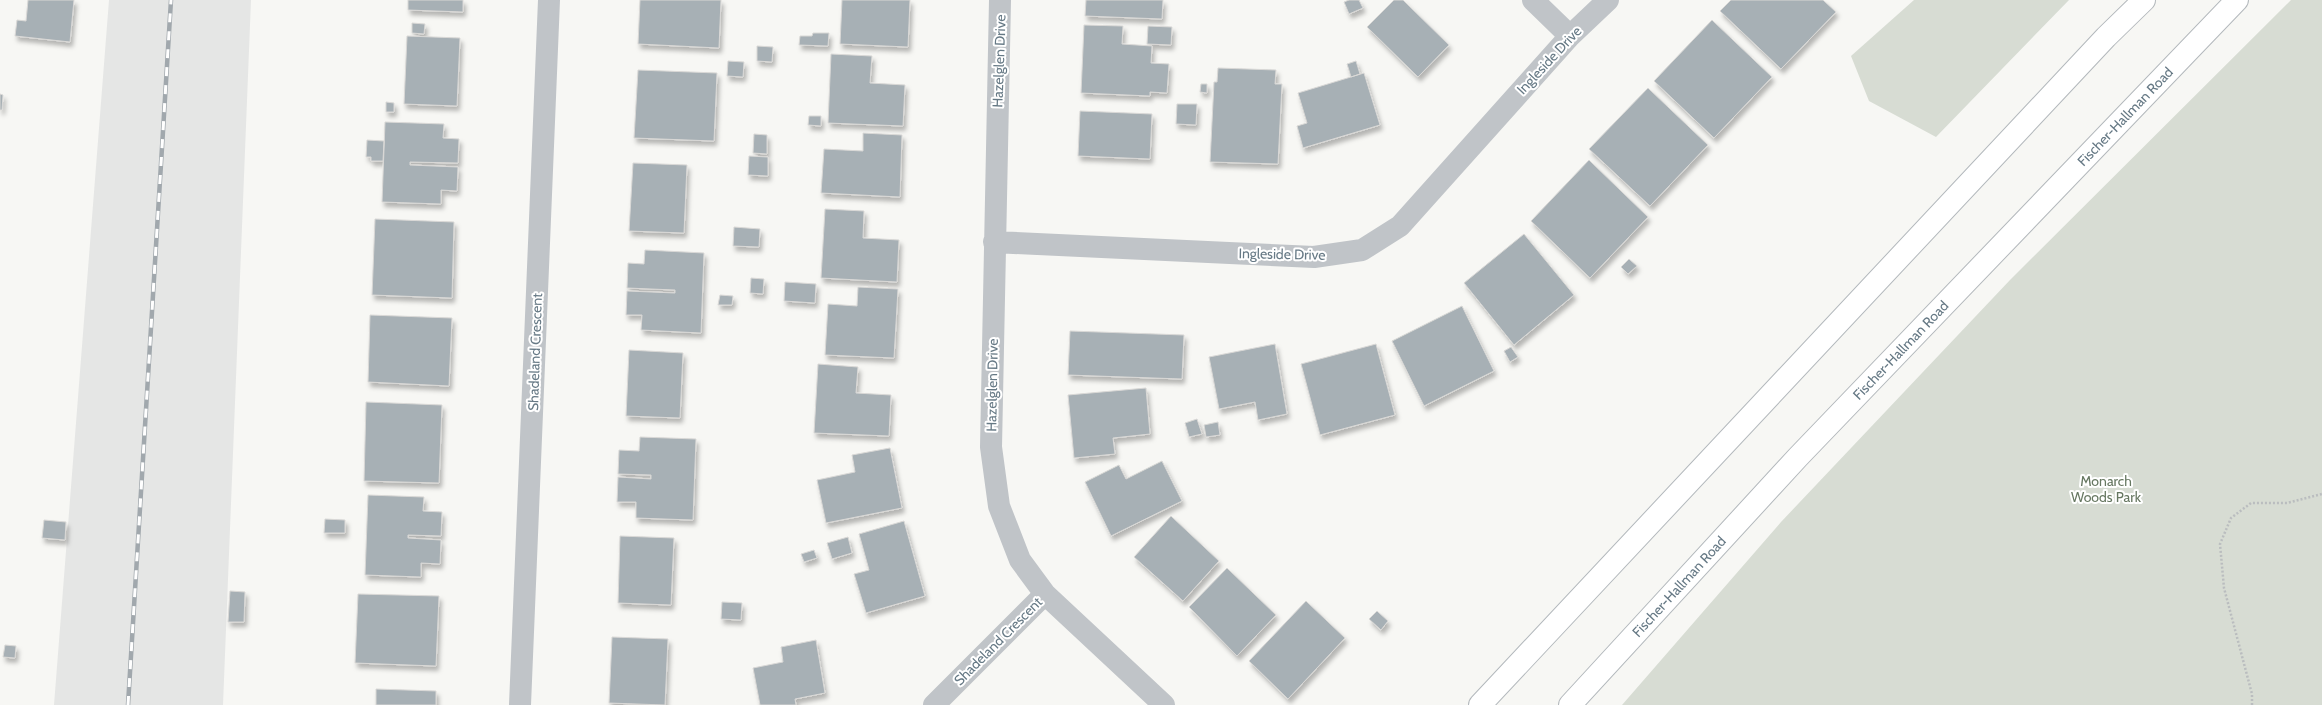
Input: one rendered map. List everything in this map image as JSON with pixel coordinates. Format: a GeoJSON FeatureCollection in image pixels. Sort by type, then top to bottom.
{"type":"FeatureCollection","features":[{"type":"Feature","properties":{"kind":"main road"},"geometry":{"type":"LineString","coordinates":[[1480,705],[2106,37],[2144,0]]}},
{"type":"Feature","properties":{"kind":"main road","name":"Fischer-Hallman Road"},"geometry":{"type":"LineString","coordinates":[[1570,705],[1798,458],[2237,0]]}},
{"type":"Feature","properties":{"kind":"street","name":"Shadeland Crescent"},"geometry":{"type":"LineString","coordinates":[[520,705],[549,0]]}},
{"type":"Feature","properties":{"kind":"street","name":"Hazelglen Drive"},"geometry":{"type":"LineString","coordinates":[[1000,0],[994,242],[992,454],[999,506],[1020,560],[1044,594],[1164,705]]}},
{"type":"Feature","properties":{"kind":"street"},"geometry":{"type":"LineString","coordinates":[[1533,0],[1570,36]]}},
{"type":"Feature","properties":{"kind":"street","name":"Ingleside Drive"},"geometry":{"type":"LineString","coordinates":[[994,242],[1314,257],[1362,250],[1400,226],[1570,36],[1608,0]]}},
{"type":"Feature","properties":{"kind":"street","name":"Shadeland Crescent"},"geometry":{"type":"LineString","coordinates":[[934,705],[1044,594]]}},
{"type":"Feature","properties":{"kind":"path"},"geometry":{"type":"LineString","coordinates":[[2252,705],[2252,694],[2224,588],[2220,544],[2231,518],[2251,503],[2287,503],[2322,494]]}},
{"type":"Feature","properties":{"kind":"shaded area"},"geometry":{"type":"Polygon","coordinates":[[[109,0],[251,0],[223,705],[54,705],[109,0]]]}},
{"type":"Feature","properties":{"kind":"green space"},"geometry":{"type":"Polygon","coordinates":[[[1914,0],[2069,0],[1936,137],[1869,101],[1851,56],[1914,0]]]}},
{"type":"Feature","properties":{"kind":"green space","name":"Monarch Woods Park"},"geometry":{"type":"Polygon","coordinates":[[[2291,0],[2322,0],[2322,705],[1622,705],[1781,522],[2010,280],[2291,0]]]}},
{"type":"Feature","properties":{"kind":"building"},"geometry":{"type":"Polygon","coordinates":[[[28,0],[74,0],[70,42],[15,36],[17,20],[26,21],[28,0]]]}},
{"type":"Feature","properties":{"kind":"building"},"geometry":{"type":"Polygon","coordinates":[[[408,0],[463,0],[463,12],[408,10],[408,0]]]}},
{"type":"Feature","properties":{"kind":"building"},"geometry":{"type":"Polygon","coordinates":[[[640,0],[721,0],[719,48],[638,44],[640,0]]]}},
{"type":"Feature","properties":{"kind":"building"},"geometry":{"type":"Polygon","coordinates":[[[842,0],[910,0],[908,47],[840,44],[842,0]]]}},
{"type":"Feature","properties":{"kind":"building"},"geometry":{"type":"Polygon","coordinates":[[[1086,0],[1163,0],[1162,19],[1085,16],[1086,0]]]}},
{"type":"Feature","properties":{"kind":"building"},"geometry":{"type":"Polygon","coordinates":[[[1349,0],[1359,0],[1363,8],[1349,14],[1344,2],[1349,0]]]}},
{"type":"Feature","properties":{"kind":"building"},"geometry":{"type":"Polygon","coordinates":[[[1394,0],[1403,0],[1449,45],[1418,77],[1367,27],[1394,0]]]}},
{"type":"Feature","properties":{"kind":"building"},"geometry":{"type":"Polygon","coordinates":[[[1731,0],[1823,0],[1836,12],[1781,69],[1720,11],[1731,0]]]}},
{"type":"Feature","properties":{"kind":"building"},"geometry":{"type":"Polygon","coordinates":[[[1712,20],[1772,77],[1714,138],[1654,81],[1712,20]]]}},
{"type":"Feature","properties":{"kind":"building"},"geometry":{"type":"Polygon","coordinates":[[[412,23],[425,24],[424,34],[412,33],[412,23]]]}},
{"type":"Feature","properties":{"kind":"building"},"geometry":{"type":"Polygon","coordinates":[[[1084,25],[1123,26],[1122,44],[1152,46],[1151,63],[1169,64],[1167,93],[1150,92],[1150,96],[1081,93],[1084,25]]]}},
{"type":"Feature","properties":{"kind":"building"},"geometry":{"type":"Polygon","coordinates":[[[1148,26],[1172,27],[1171,45],[1147,44],[1148,26]]]}},
{"type":"Feature","properties":{"kind":"building"},"geometry":{"type":"Polygon","coordinates":[[[813,33],[829,33],[828,46],[799,45],[800,36],[812,36],[813,33]]]}},
{"type":"Feature","properties":{"kind":"building"},"geometry":{"type":"Polygon","coordinates":[[[407,36],[460,38],[457,106],[404,104],[407,36]]]}},
{"type":"Feature","properties":{"kind":"building"},"geometry":{"type":"Polygon","coordinates":[[[757,46],[773,47],[772,62],[757,61],[757,46]]]}},
{"type":"Feature","properties":{"kind":"building"},"geometry":{"type":"Polygon","coordinates":[[[831,54],[872,56],[870,83],[905,85],[903,126],[828,123],[831,54]]]}},
{"type":"Feature","properties":{"kind":"building"},"geometry":{"type":"Polygon","coordinates":[[[728,61],[744,62],[743,77],[727,76],[728,61]]]}},
{"type":"Feature","properties":{"kind":"building"},"geometry":{"type":"Polygon","coordinates":[[[1356,61],[1360,74],[1351,77],[1347,64],[1356,61]]]}},
{"type":"Feature","properties":{"kind":"building"},"geometry":{"type":"Polygon","coordinates":[[[1218,68],[1276,70],[1275,84],[1282,84],[1278,164],[1210,162],[1214,82],[1217,82],[1218,68]]]}},
{"type":"Feature","properties":{"kind":"building"},"geometry":{"type":"Polygon","coordinates":[[[638,70],[717,73],[714,141],[634,138],[638,70]]]}},
{"type":"Feature","properties":{"kind":"building"},"geometry":{"type":"Polygon","coordinates":[[[1364,73],[1380,125],[1303,148],[1297,126],[1307,123],[1298,93],[1364,73]]]}},
{"type":"Feature","properties":{"kind":"building"},"geometry":{"type":"Polygon","coordinates":[[[1201,84],[1207,84],[1207,93],[1200,92],[1201,84]]]}},
{"type":"Feature","properties":{"kind":"building"},"geometry":{"type":"Polygon","coordinates":[[[1648,88],[1708,145],[1650,206],[1589,149],[1648,88]]]}},
{"type":"Feature","properties":{"kind":"building"},"geometry":{"type":"Polygon","coordinates":[[[0,94],[3,95],[2,110],[0,110],[0,94]]]}},
{"type":"Feature","properties":{"kind":"building"},"geometry":{"type":"Polygon","coordinates":[[[386,102],[394,103],[394,112],[386,112],[386,102]]]}},
{"type":"Feature","properties":{"kind":"building"},"geometry":{"type":"Polygon","coordinates":[[[1177,104],[1197,104],[1196,125],[1176,124],[1177,104]]]}},
{"type":"Feature","properties":{"kind":"building"},"geometry":{"type":"Polygon","coordinates":[[[1080,111],[1152,114],[1150,159],[1078,156],[1080,111]]]}},
{"type":"Feature","properties":{"kind":"building"},"geometry":{"type":"Polygon","coordinates":[[[809,116],[821,116],[821,126],[808,125],[809,116]]]}},
{"type":"Feature","properties":{"kind":"building"},"geometry":{"type":"Polygon","coordinates":[[[385,122],[444,124],[443,138],[459,139],[458,163],[410,162],[410,165],[458,167],[457,191],[441,190],[441,204],[382,202],[385,122]]]}},
{"type":"Feature","properties":{"kind":"building"},"geometry":{"type":"Polygon","coordinates":[[[863,133],[902,135],[900,197],[821,193],[824,149],[863,151],[863,133]]]}},
{"type":"Feature","properties":{"kind":"building"},"geometry":{"type":"Polygon","coordinates":[[[754,134],[767,135],[767,154],[753,153],[754,134]]]}},
{"type":"Feature","properties":{"kind":"building"},"geometry":{"type":"Polygon","coordinates":[[[367,140],[384,141],[383,161],[371,161],[371,157],[366,157],[367,140]]]}},
{"type":"Feature","properties":{"kind":"building"},"geometry":{"type":"Polygon","coordinates":[[[749,156],[768,157],[768,176],[748,175],[749,156]]]}},
{"type":"Feature","properties":{"kind":"building"},"geometry":{"type":"Polygon","coordinates":[[[1589,160],[1648,217],[1590,278],[1531,221],[1589,160]]]}},
{"type":"Feature","properties":{"kind":"building"},"geometry":{"type":"Polygon","coordinates":[[[633,163],[687,165],[684,233],[629,231],[633,163]]]}},
{"type":"Feature","properties":{"kind":"building"},"geometry":{"type":"Polygon","coordinates":[[[825,209],[864,211],[863,238],[899,240],[897,282],[821,278],[825,209]]]}},
{"type":"Feature","properties":{"kind":"building"},"geometry":{"type":"Polygon","coordinates":[[[375,219],[454,222],[452,298],[372,295],[375,219]]]}},
{"type":"Feature","properties":{"kind":"building"},"geometry":{"type":"Polygon","coordinates":[[[734,227],[760,229],[759,247],[733,246],[734,227]]]}},
{"type":"Feature","properties":{"kind":"building"},"geometry":{"type":"Polygon","coordinates":[[[1524,234],[1574,295],[1514,345],[1464,283],[1524,234]]]}},
{"type":"Feature","properties":{"kind":"building"},"geometry":{"type":"Polygon","coordinates":[[[645,250],[704,253],[701,333],[641,330],[642,315],[626,315],[627,291],[675,293],[675,290],[627,288],[628,263],[644,264],[645,250]]]}},
{"type":"Feature","properties":{"kind":"building"},"geometry":{"type":"Polygon","coordinates":[[[1629,259],[1637,266],[1628,274],[1621,267],[1629,259]]]}},
{"type":"Feature","properties":{"kind":"building"},"geometry":{"type":"Polygon","coordinates":[[[751,278],[764,279],[763,294],[750,293],[751,278]]]}},
{"type":"Feature","properties":{"kind":"building"},"geometry":{"type":"Polygon","coordinates":[[[785,282],[816,284],[815,303],[784,301],[785,282]]]}},
{"type":"Feature","properties":{"kind":"building"},"geometry":{"type":"Polygon","coordinates":[[[858,287],[898,289],[894,358],[825,355],[828,304],[857,306],[858,287]]]}},
{"type":"Feature","properties":{"kind":"building"},"geometry":{"type":"Polygon","coordinates":[[[720,295],[733,296],[732,305],[718,305],[720,295]]]}},
{"type":"Feature","properties":{"kind":"building"},"geometry":{"type":"Polygon","coordinates":[[[1462,306],[1494,371],[1424,406],[1392,341],[1462,306]]]}},
{"type":"Feature","properties":{"kind":"building"},"geometry":{"type":"Polygon","coordinates":[[[370,315],[452,318],[449,386],[368,382],[370,315]]]}},
{"type":"Feature","properties":{"kind":"building"},"geometry":{"type":"Polygon","coordinates":[[[1070,331],[1184,335],[1182,379],[1068,375],[1070,331]]]}},
{"type":"Feature","properties":{"kind":"building"},"geometry":{"type":"Polygon","coordinates":[[[1275,344],[1287,414],[1258,420],[1255,402],[1219,409],[1209,357],[1275,344]]]}},
{"type":"Feature","properties":{"kind":"building"},"geometry":{"type":"Polygon","coordinates":[[[1376,344],[1395,415],[1320,435],[1301,364],[1376,344]]]}},
{"type":"Feature","properties":{"kind":"building"},"geometry":{"type":"Polygon","coordinates":[[[1511,347],[1518,357],[1510,362],[1504,351],[1511,347]]]}},
{"type":"Feature","properties":{"kind":"building"},"geometry":{"type":"Polygon","coordinates":[[[629,350],[683,353],[680,418],[626,416],[629,350]]]}},
{"type":"Feature","properties":{"kind":"building"},"geometry":{"type":"Polygon","coordinates":[[[818,364],[858,367],[856,393],[891,395],[889,436],[814,433],[818,364]]]}},
{"type":"Feature","properties":{"kind":"building"},"geometry":{"type":"Polygon","coordinates":[[[1146,388],[1150,434],[1113,438],[1115,454],[1074,458],[1068,395],[1146,388]]]}},
{"type":"Feature","properties":{"kind":"building"},"geometry":{"type":"Polygon","coordinates":[[[366,402],[442,405],[439,483],[364,481],[366,402]]]}},
{"type":"Feature","properties":{"kind":"building"},"geometry":{"type":"Polygon","coordinates":[[[1197,419],[1202,434],[1189,437],[1185,423],[1197,419]]]}},
{"type":"Feature","properties":{"kind":"building"},"geometry":{"type":"Polygon","coordinates":[[[1218,422],[1220,435],[1206,437],[1204,425],[1218,422]]]}},
{"type":"Feature","properties":{"kind":"building"},"geometry":{"type":"Polygon","coordinates":[[[640,437],[696,439],[693,520],[636,518],[636,502],[617,502],[618,477],[651,479],[651,475],[618,474],[619,450],[639,451],[640,437]]]}},
{"type":"Feature","properties":{"kind":"building"},"geometry":{"type":"Polygon","coordinates":[[[890,448],[902,508],[826,523],[817,480],[855,472],[852,455],[890,448]]]}},
{"type":"Feature","properties":{"kind":"building"},"geometry":{"type":"Polygon","coordinates":[[[1162,461],[1182,501],[1111,536],[1085,482],[1119,465],[1126,479],[1162,461]]]}},
{"type":"Feature","properties":{"kind":"building"},"geometry":{"type":"Polygon","coordinates":[[[368,495],[424,497],[423,511],[442,512],[441,536],[408,535],[408,538],[441,540],[440,564],[421,563],[421,577],[365,575],[368,495]]]}},
{"type":"Feature","properties":{"kind":"building"},"geometry":{"type":"Polygon","coordinates":[[[1171,516],[1219,561],[1183,601],[1134,557],[1171,516]]]}},
{"type":"Feature","properties":{"kind":"building"},"geometry":{"type":"Polygon","coordinates":[[[325,519],[345,520],[345,533],[324,533],[325,519]]]}},
{"type":"Feature","properties":{"kind":"building"},"geometry":{"type":"Polygon","coordinates":[[[44,520],[66,522],[65,540],[42,538],[44,520]]]}},
{"type":"Feature","properties":{"kind":"building"},"geometry":{"type":"Polygon","coordinates":[[[904,521],[925,596],[866,613],[854,574],[869,570],[859,534],[904,521]]]}},
{"type":"Feature","properties":{"kind":"building"},"geometry":{"type":"Polygon","coordinates":[[[620,536],[674,538],[671,605],[618,603],[620,536]]]}},
{"type":"Feature","properties":{"kind":"building"},"geometry":{"type":"Polygon","coordinates":[[[848,537],[852,553],[832,559],[827,543],[848,537]]]}},
{"type":"Feature","properties":{"kind":"building"},"geometry":{"type":"Polygon","coordinates":[[[814,550],[817,558],[804,562],[801,554],[814,550]]]}},
{"type":"Feature","properties":{"kind":"building"},"geometry":{"type":"Polygon","coordinates":[[[1227,568],[1276,615],[1237,656],[1189,607],[1227,568]]]}},
{"type":"Feature","properties":{"kind":"building"},"geometry":{"type":"Polygon","coordinates":[[[230,591],[245,592],[244,622],[228,622],[230,591]]]}},
{"type":"Feature","properties":{"kind":"building"},"geometry":{"type":"Polygon","coordinates":[[[358,594],[439,596],[436,666],[355,663],[358,594]]]}},
{"type":"Feature","properties":{"kind":"building"},"geometry":{"type":"Polygon","coordinates":[[[1306,601],[1345,638],[1288,699],[1249,661],[1306,601]]]}},
{"type":"Feature","properties":{"kind":"building"},"geometry":{"type":"Polygon","coordinates":[[[722,602],[742,603],[741,620],[721,619],[722,602]]]}},
{"type":"Feature","properties":{"kind":"building"},"geometry":{"type":"Polygon","coordinates":[[[1377,611],[1388,621],[1381,630],[1369,619],[1377,611]]]}},
{"type":"Feature","properties":{"kind":"building"},"geometry":{"type":"Polygon","coordinates":[[[612,637],[668,639],[665,705],[609,703],[612,637]]]}},
{"type":"Feature","properties":{"kind":"building"},"geometry":{"type":"Polygon","coordinates":[[[816,640],[825,693],[795,699],[796,705],[760,705],[753,668],[783,662],[781,647],[816,640]]]}},
{"type":"Feature","properties":{"kind":"building"},"geometry":{"type":"Polygon","coordinates":[[[5,645],[16,646],[15,658],[3,657],[5,645]]]}},
{"type":"Feature","properties":{"kind":"building"},"geometry":{"type":"Polygon","coordinates":[[[376,689],[436,691],[436,705],[376,705],[376,689]]]}},
{"type":"Feature","properties":{"kind":"railway"},"geometry":{"type":"LineString","coordinates":[[128,705],[171,0]]}}]}
